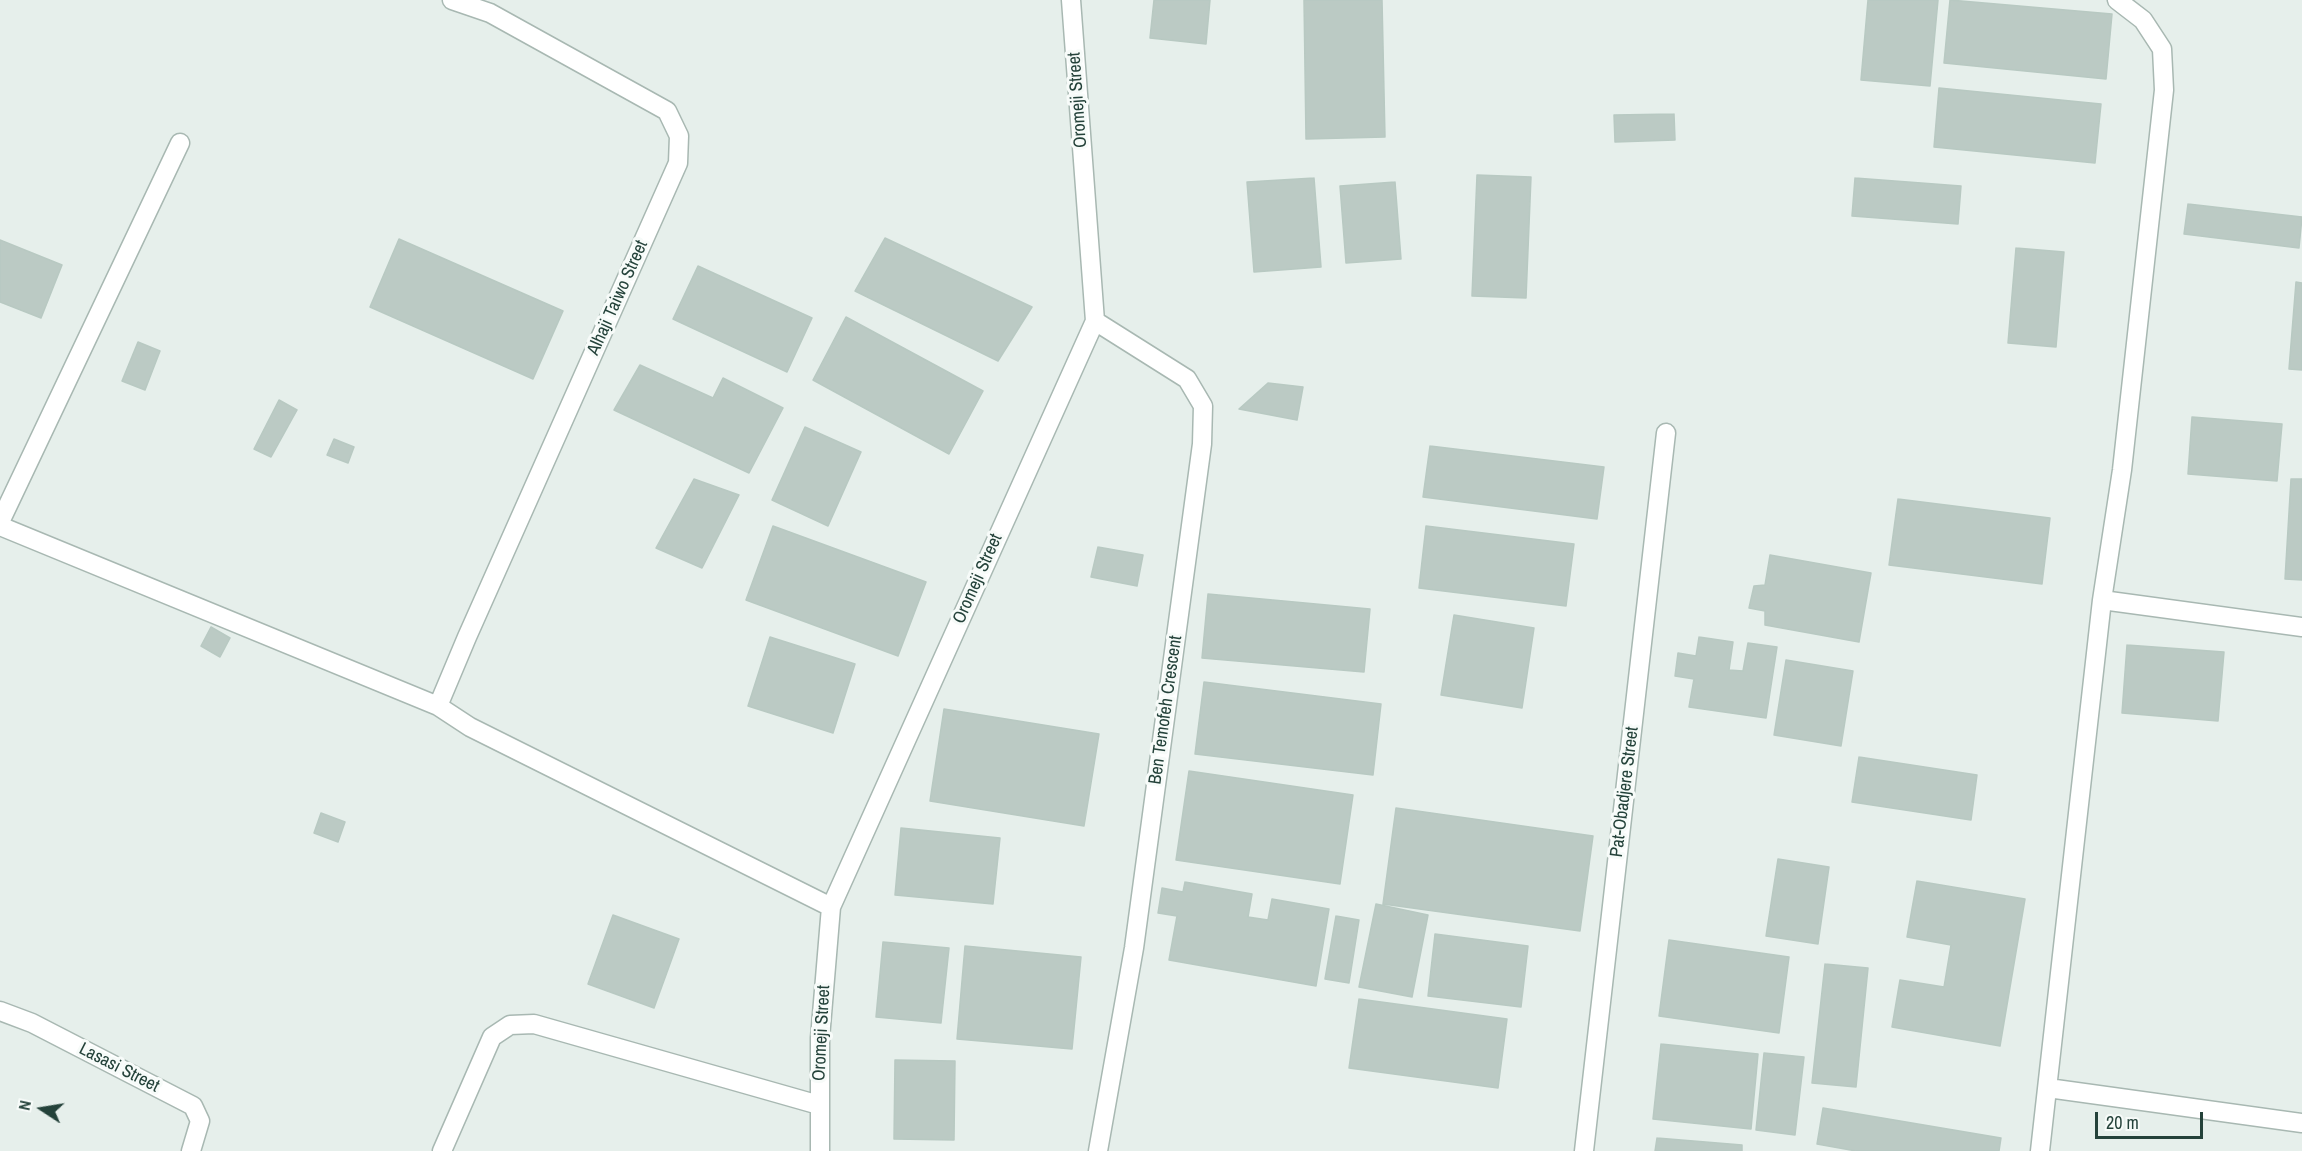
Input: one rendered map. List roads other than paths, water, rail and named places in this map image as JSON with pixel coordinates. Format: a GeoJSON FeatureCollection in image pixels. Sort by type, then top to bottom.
{"type":"FeatureCollection","features":[{"type":"Feature","properties":{"kind":"street","name":"Alhaji Taiwo Street"},"geometry":{"type":"LineString","coordinates":[[438,706],[466,637],[678,163],[679,135],[667,111],[490,13],[452,0]]}},
{"type":"Feature","properties":{"kind":"street","name":"Oromeji Street"},"geometry":{"type":"LineString","coordinates":[[820,1151],[820,1038],[831,907],[1095,321],[1071,0]]}},
{"type":"Feature","properties":{"kind":"street"},"geometry":{"type":"LineString","coordinates":[[2040,1151],[2102,600],[2122,470],[2164,90],[2162,49],[2143,20],[2117,0]]}},
{"type":"Feature","properties":{"kind":"street"},"geometry":{"type":"LineString","coordinates":[[180,143],[0,524],[438,706],[470,727],[831,907]]}},
{"type":"Feature","properties":{"kind":"street","name":"Ben Temofeh Crescent"},"geometry":{"type":"LineString","coordinates":[[1095,321],[1187,380],[1203,406],[1202,444],[1135,936],[1098,1151]]}},
{"type":"Feature","properties":{"kind":"street","name":"Pat-Obadjere Street"},"geometry":{"type":"LineString","coordinates":[[1584,1151],[1666,433]]}},
{"type":"Feature","properties":{"kind":"street"},"geometry":{"type":"LineString","coordinates":[[2102,600],[2302,627]]}},
{"type":"Feature","properties":{"kind":"street","name":"Lasasi Street"},"geometry":{"type":"LineString","coordinates":[[0,1011],[32,1023],[193,1106],[200,1121],[191,1151]]}},
{"type":"Feature","properties":{"kind":"street"},"geometry":{"type":"LineString","coordinates":[[442,1151],[492,1037],[510,1025],[534,1024],[819,1105]]}},
{"type":"Feature","properties":{"kind":"street"},"geometry":{"type":"LineString","coordinates":[[2048,1088],[2302,1123]]}}]}
